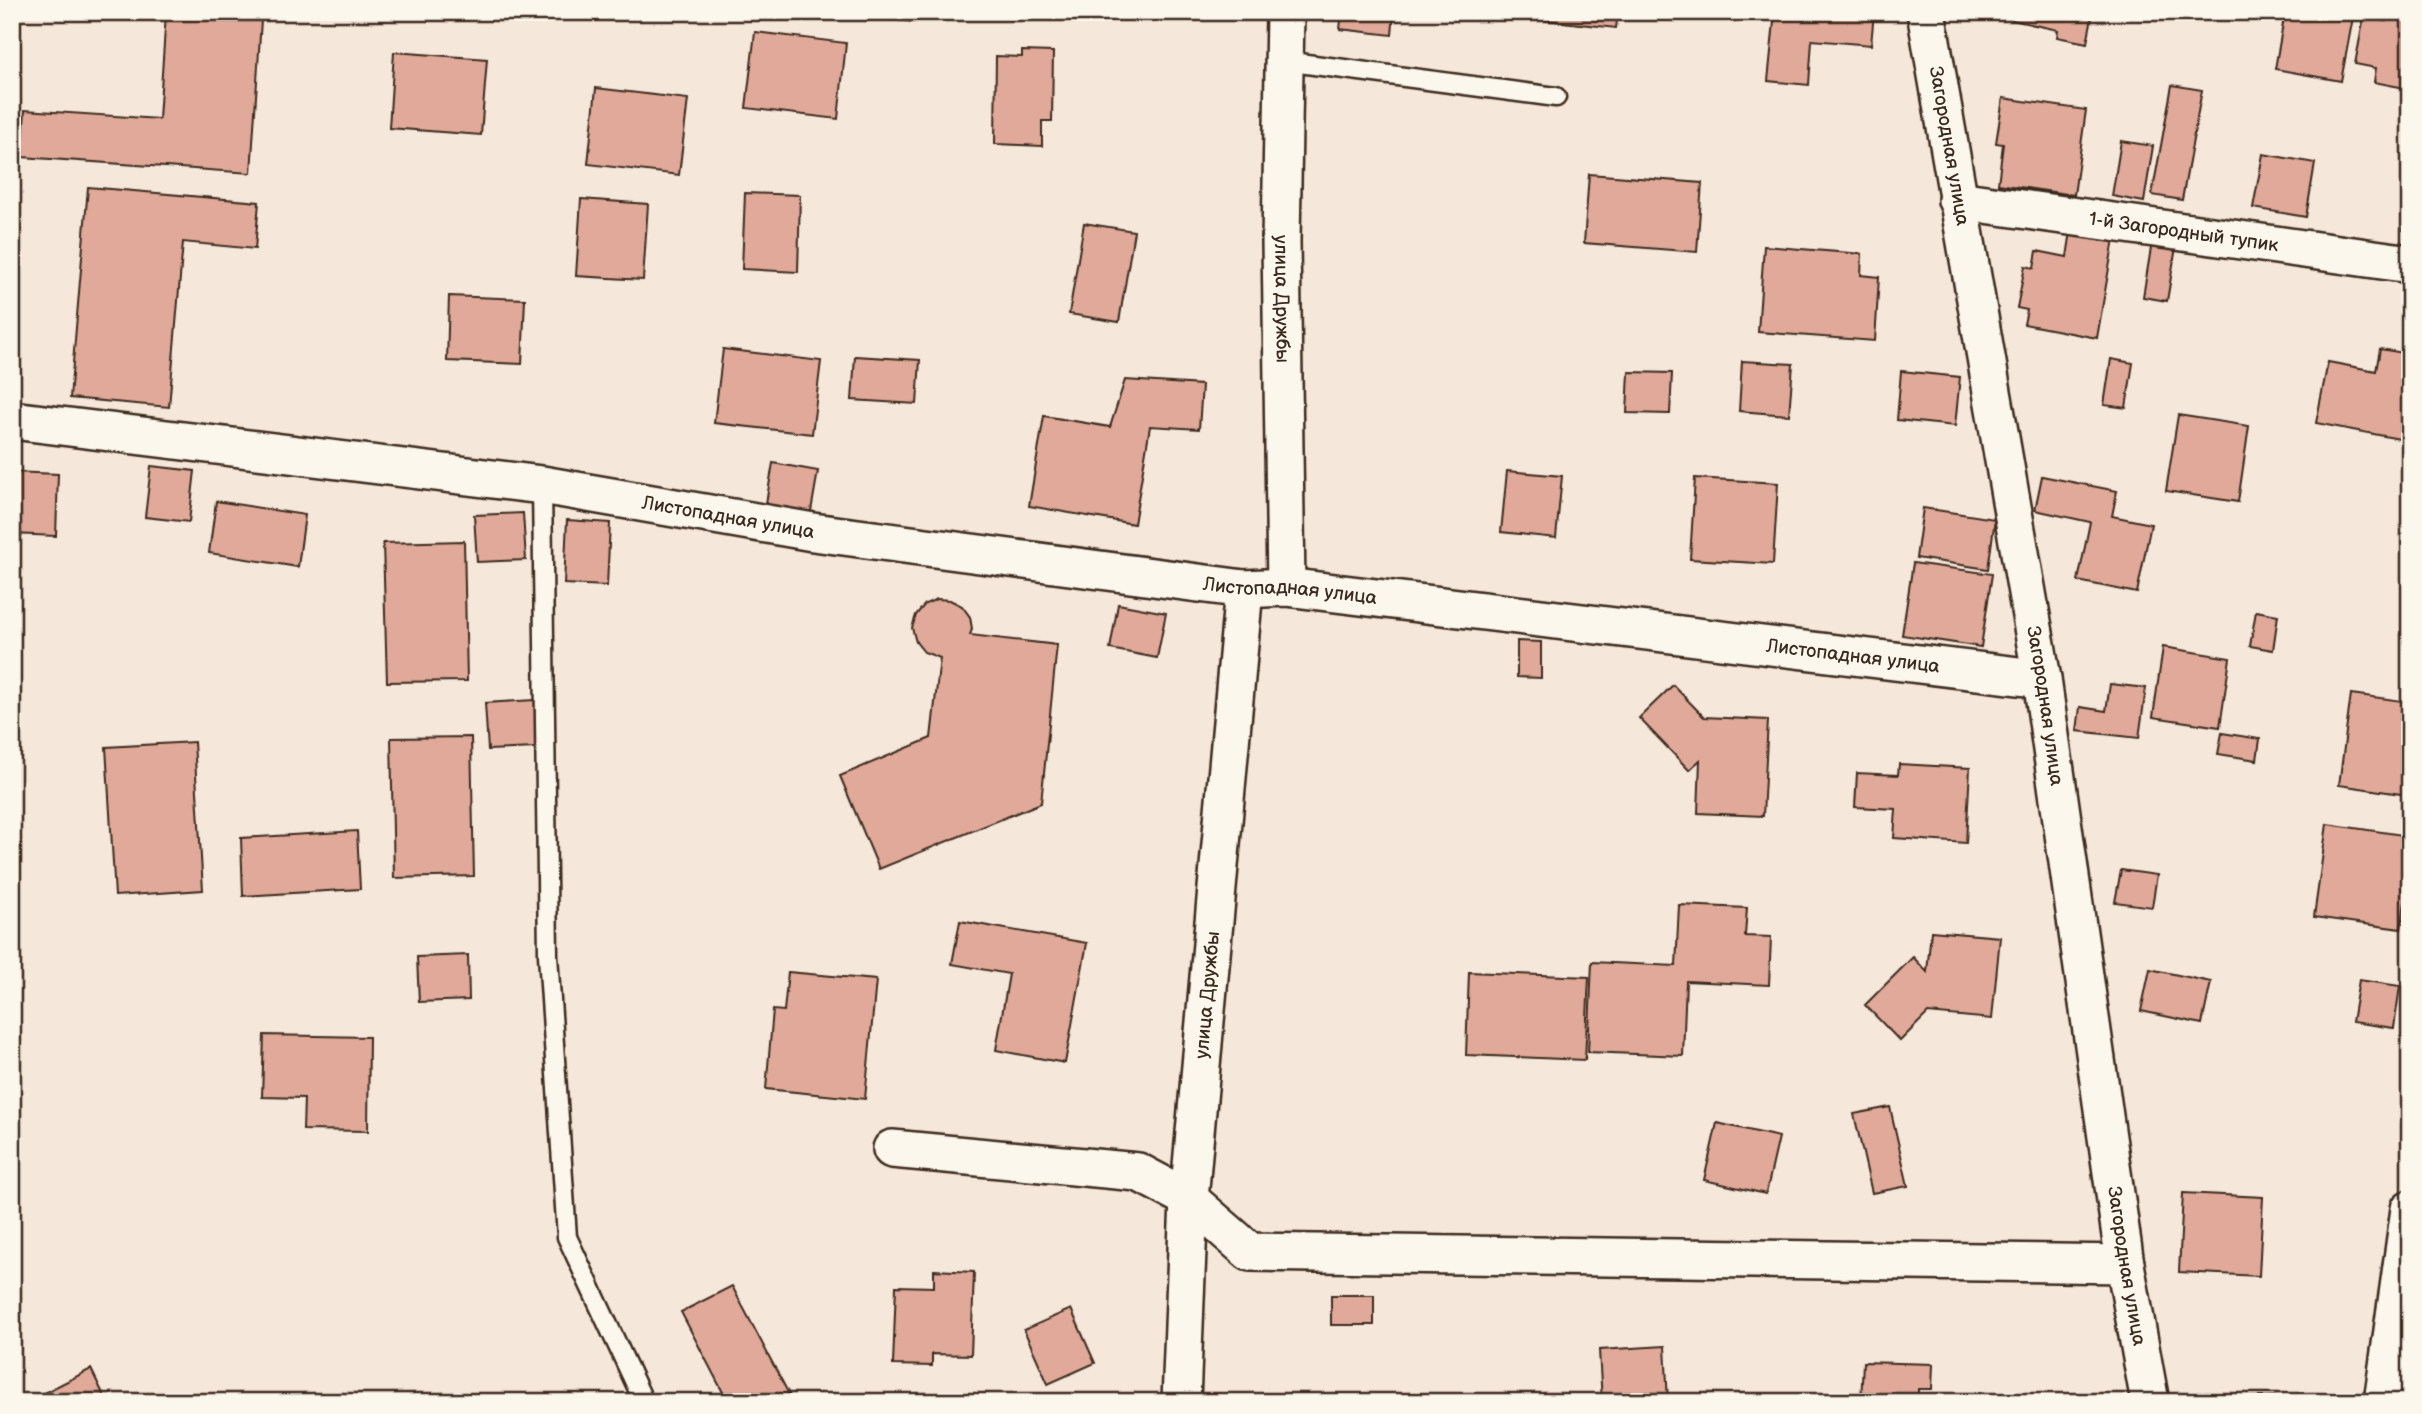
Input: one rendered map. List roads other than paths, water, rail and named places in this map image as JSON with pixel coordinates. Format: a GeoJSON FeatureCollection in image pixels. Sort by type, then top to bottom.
{"type":"FeatureCollection","features":[{"type":"Feature","properties":{"kind":"street","name":"улица Дружбы"},"geometry":{"type":"LineString","coordinates":[[1285,12],[1281,241],[1286,587]]}},
{"type":"Feature","properties":{"kind":"street","name":"Загородная улица"},"geometry":{"type":"LineString","coordinates":[[1926,12],[2042,679],[2125,1264],[2150,1402]]}},
{"type":"Feature","properties":{"kind":"street","name":"1-й Загородный тупик"},"geometry":{"type":"LineString","coordinates":[[1957,200],[2410,264]]}},
{"type":"Feature","properties":{"kind":"street","name":"Листопадная улица"},"geometry":{"type":"LineString","coordinates":[[12,421],[542,485],[813,532],[1244,589],[1286,587],[2042,679]]}},
{"type":"Feature","properties":{"kind":"street","name":"улица Дружбы"},"geometry":{"type":"LineString","coordinates":[[1181,1402],[1189,1199],[1244,589]]}},
{"type":"Feature","properties":{"kind":"street"},"geometry":{"type":"LineString","coordinates":[[892,1149],[1138,1172],[1189,1199],[1250,1252],[2125,1264]]}},
{"type":"Feature","properties":{"kind":"street"},"geometry":{"type":"LineString","coordinates":[[2383,1402],[2410,1209]]}},
{"type":"Feature","properties":{"kind":"lane"},"geometry":{"type":"LineString","coordinates":[[1284,61],[1556,97]]}},
{"type":"Feature","properties":{"kind":"lane"},"geometry":{"type":"LineString","coordinates":[[542,485],[548,955],[567,1237],[644,1402]]}}]}
